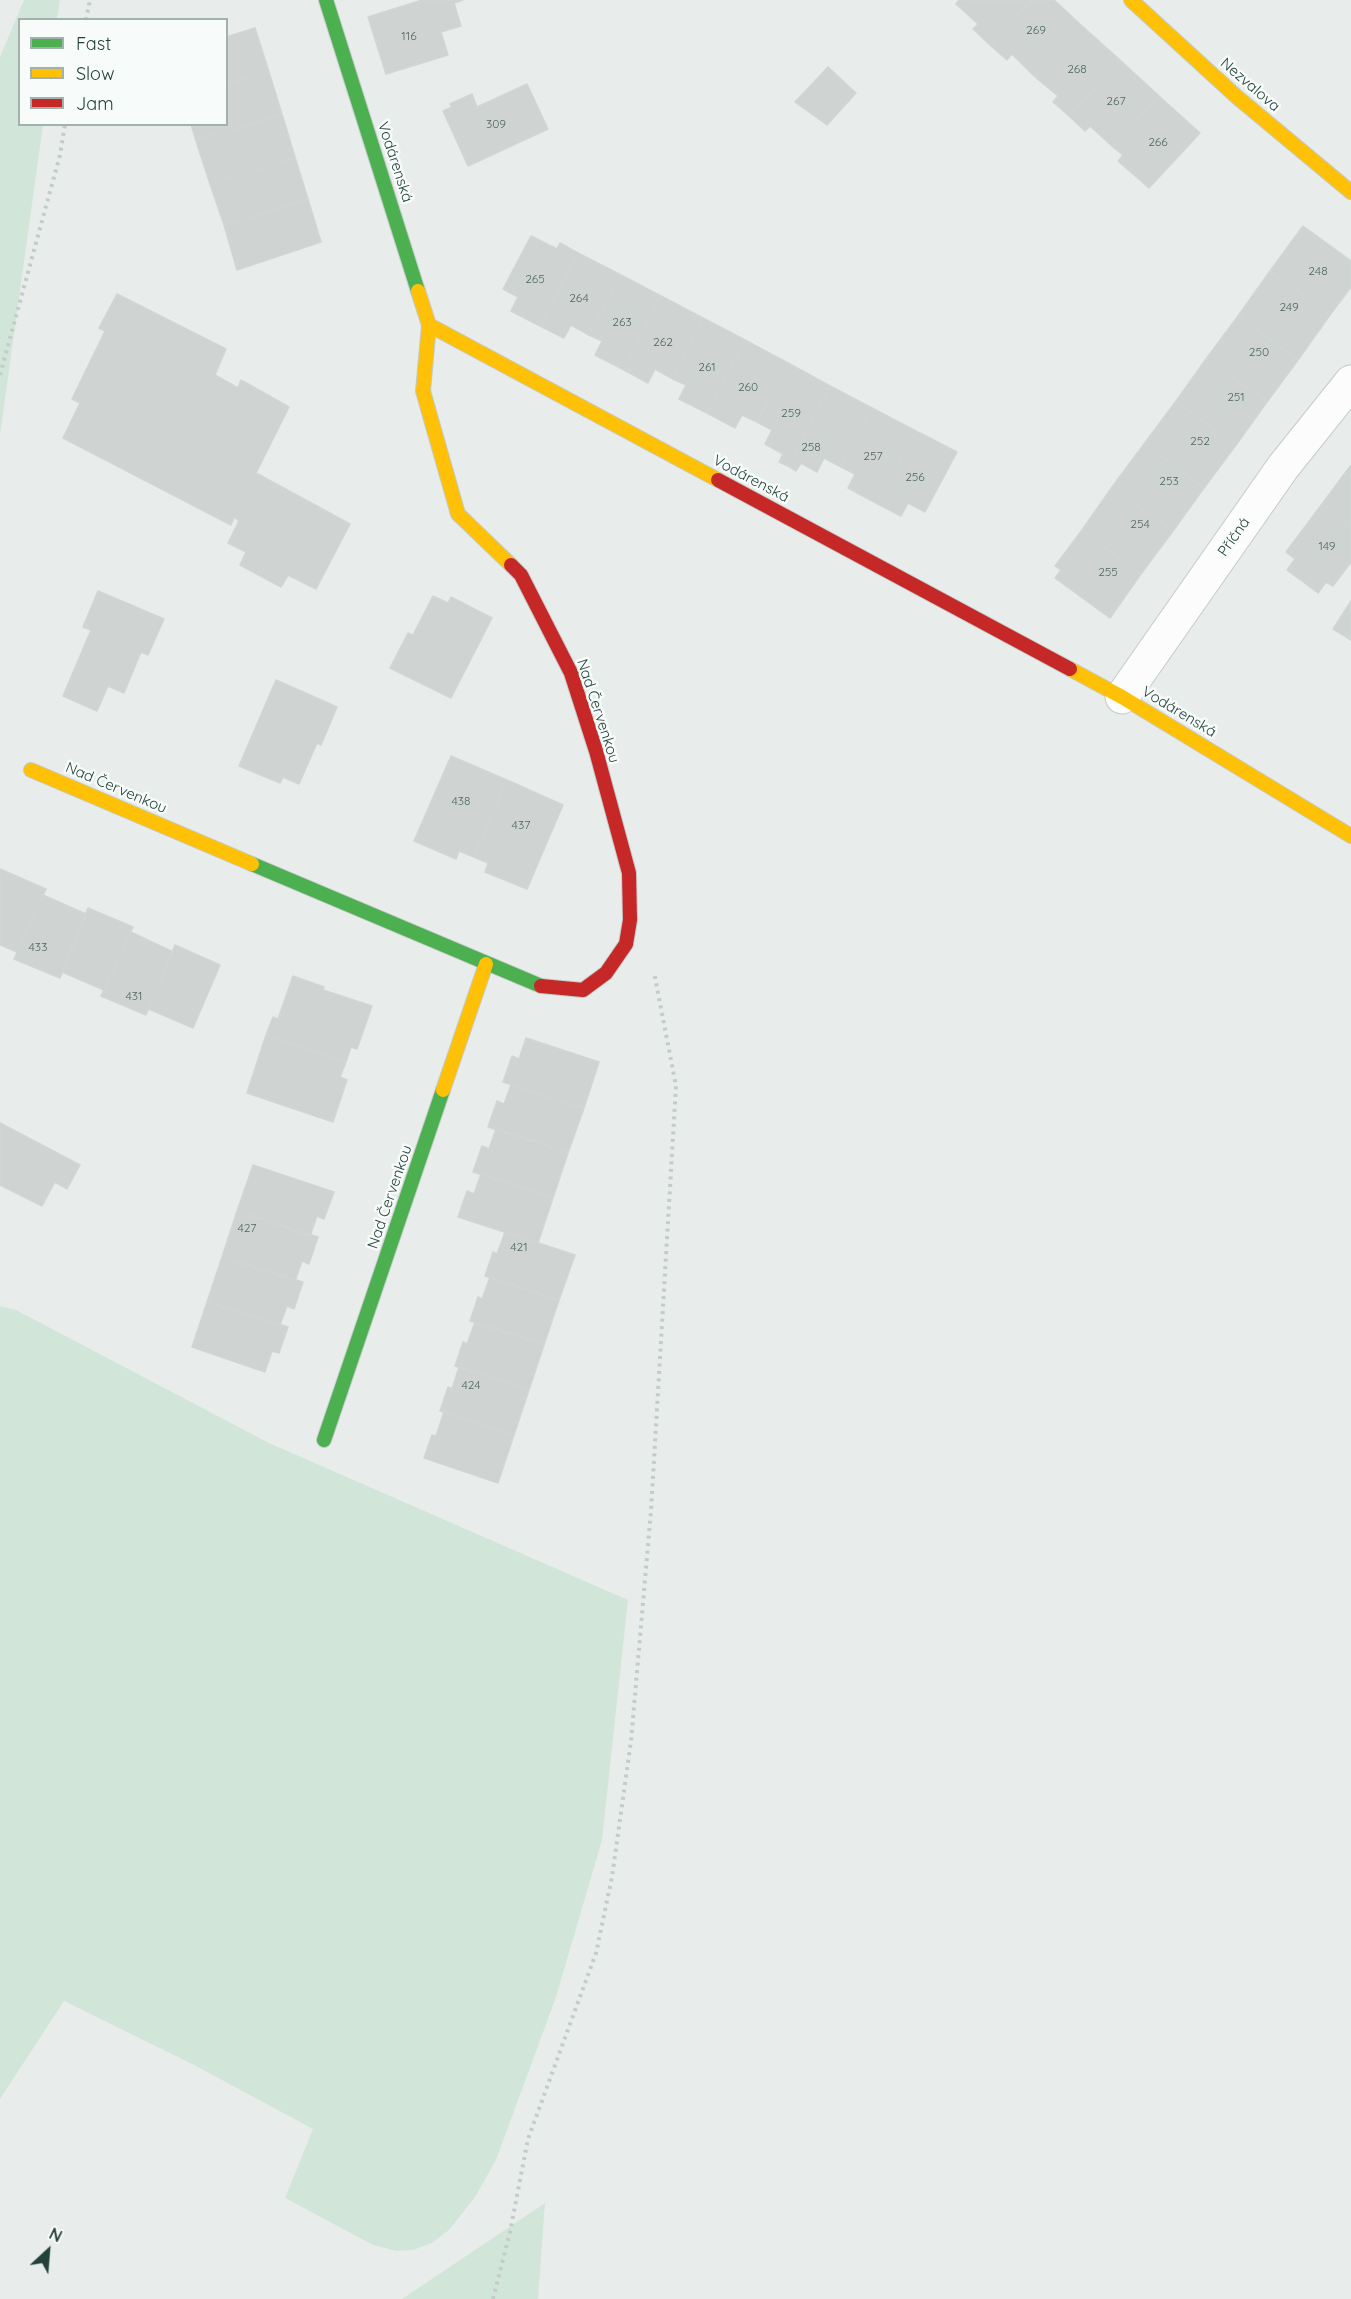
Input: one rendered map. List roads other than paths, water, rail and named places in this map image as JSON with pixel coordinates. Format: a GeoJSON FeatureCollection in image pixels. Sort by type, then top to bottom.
{"type":"FeatureCollection","features":[{"type":"Feature","properties":{"kind":"street","name":"Vodárenská"},"geometry":{"type":"LineString","coordinates":[[326,0],[429,325],[1122,696],[1351,836]]}},
{"type":"Feature","properties":{"kind":"street","name":"Nezvalova"},"geometry":{"type":"LineString","coordinates":[[1131,0],[1237,97],[1351,192]]}},
{"type":"Feature","properties":{"kind":"street","name":"Nad Červenkou"},"geometry":{"type":"LineString","coordinates":[[31,770],[546,988],[583,990],[606,974],[626,944],[630,920],[629,873],[596,751],[571,673],[521,575],[458,514],[423,391],[429,325]]}},
{"type":"Feature","properties":{"kind":"street","name":"Příčná"},"geometry":{"type":"LineString","coordinates":[[1122,696],[1283,467],[1351,382]]}},
{"type":"Feature","properties":{"kind":"street","name":"Nad Červenkou"},"geometry":{"type":"LineString","coordinates":[[324,1440],[486,964]]}}]}
